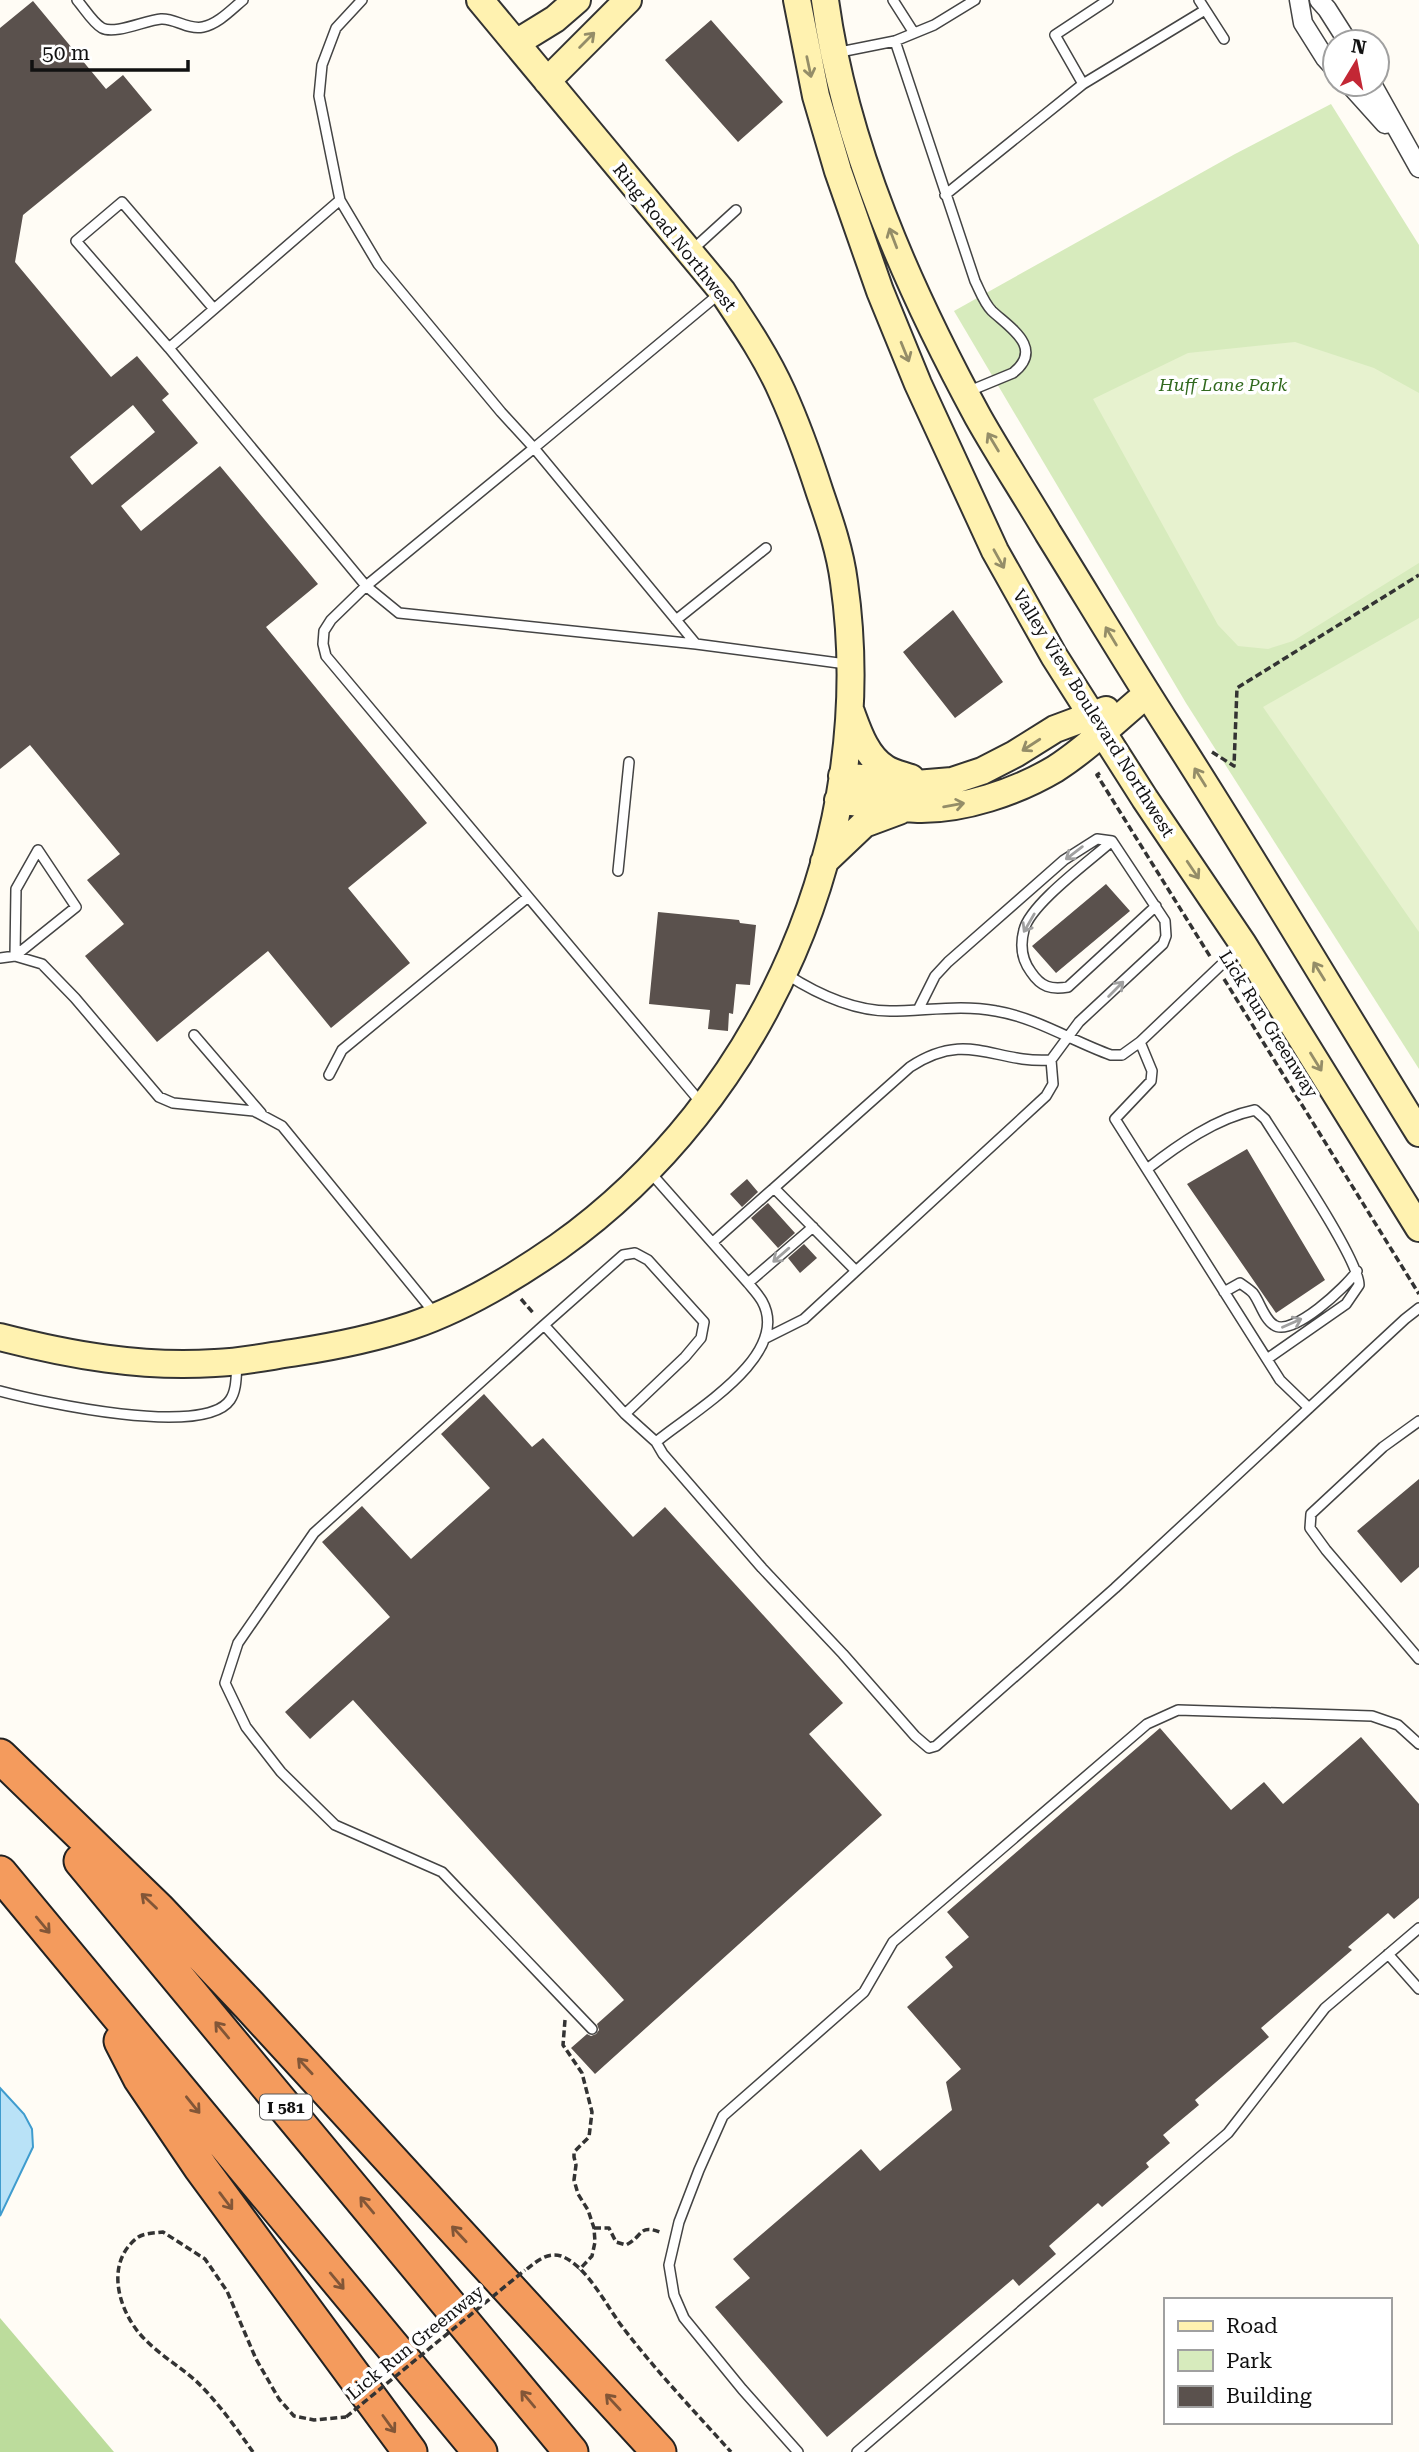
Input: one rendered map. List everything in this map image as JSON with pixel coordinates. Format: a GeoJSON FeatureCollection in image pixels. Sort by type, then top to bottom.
{"type":"FeatureCollection","features":[{"type":"Feature","properties":{"kind":"highway"},"geometry":{"type":"LineString","coordinates":[[0,1756],[158,1909],[231,1986],[659,2452]]}},
{"type":"Feature","properties":{"kind":"highway","name":"I 581"},"geometry":{"type":"LineString","coordinates":[[0,1763],[571,2452]]}},
{"type":"Feature","properties":{"kind":"highway"},"geometry":{"type":"LineString","coordinates":[[0,1873],[480,2452]]}},
{"type":"Feature","properties":{"kind":"highway"},"geometry":{"type":"LineString","coordinates":[[87,1977],[141,2078],[201,2168],[410,2452]]}},
{"type":"Feature","properties":{"kind":"main road","name":"Ring Road Northwest"},"geometry":{"type":"LineString","coordinates":[[0,1337],[109,1360],[167,1364],[237,1362],[356,1341],[409,1327],[493,1289],[524,1271],[586,1227],[649,1171],[704,1107],[741,1054],[784,973],[809,913],[824,862],[840,788],[849,706],[850,665],[844,578],[835,537],[810,464],[781,389],[754,339],[722,291],[480,0]]}},
{"type":"Feature","properties":{"kind":"main road"},"geometry":{"type":"LineString","coordinates":[[516,43],[555,19],[577,0]]}},
{"type":"Feature","properties":{"kind":"main road"},"geometry":{"type":"LineString","coordinates":[[547,81],[628,0]]}},
{"type":"Feature","properties":{"kind":"main road","name":"Valley View Boulevard Northwest"},"geometry":{"type":"LineString","coordinates":[[797,0],[816,96],[880,291],[918,384],[995,551],[1054,656],[1243,944],[1419,1228]]}},
{"type":"Feature","properties":{"kind":"main road"},"geometry":{"type":"LineString","coordinates":[[824,0],[846,106],[881,207],[902,263],[965,393],[1147,694],[1419,1133]]}},
{"type":"Feature","properties":{"kind":"main road"},"geometry":{"type":"LineString","coordinates":[[856,224],[919,333],[945,387],[950,393],[965,393]]}},
{"type":"Feature","properties":{"kind":"main road"},"geometry":{"type":"LineString","coordinates":[[824,862],[864,824],[889,813],[912,808],[953,806],[990,797],[1029,783],[1056,768],[1097,723],[1147,694]]}},
{"type":"Feature","properties":{"kind":"main road"},"geometry":{"type":"LineString","coordinates":[[849,706],[859,734],[871,754],[885,768],[911,778],[940,782]]}},
{"type":"Feature","properties":{"kind":"main road"},"geometry":{"type":"LineString","coordinates":[[840,788],[953,781],[982,771],[1016,754],[1055,729],[1097,723]]}},
{"type":"Feature","properties":{"kind":"main road"},"geometry":{"type":"LineString","coordinates":[[840,788],[912,808]]}},
{"type":"Feature","properties":{"kind":"street"},"geometry":{"type":"LineString","coordinates":[[1299,0],[1303,23],[1321,52]]}},
{"type":"Feature","properties":{"kind":"street"},"geometry":{"type":"LineString","coordinates":[[1319,0],[1340,28]]}},
{"type":"Feature","properties":{"kind":"street"},"geometry":{"type":"LineString","coordinates":[[1362,98],[1404,145]]}},
{"type":"Feature","properties":{"kind":"street"},"geometry":{"type":"LineString","coordinates":[[1379,98],[1419,168]]}},
{"type":"Feature","properties":{"kind":"lane"},"geometry":{"type":"LineString","coordinates":[[77,0],[102,28],[112,30],[158,19],[202,27],[216,22],[243,0]]}},
{"type":"Feature","properties":{"kind":"lane"},"geometry":{"type":"LineString","coordinates":[[362,0],[336,28],[323,65],[319,96],[340,200],[378,264],[696,644]]}},
{"type":"Feature","properties":{"kind":"lane"},"geometry":{"type":"LineString","coordinates":[[893,0],[914,33]]}},
{"type":"Feature","properties":{"kind":"lane"},"geometry":{"type":"LineString","coordinates":[[834,54],[895,41],[934,25],[975,0]]}},
{"type":"Feature","properties":{"kind":"lane"},"geometry":{"type":"LineString","coordinates":[[1083,84],[1055,34],[1108,0]]}},
{"type":"Feature","properties":{"kind":"lane"},"geometry":{"type":"LineString","coordinates":[[1199,0],[1224,39]]}},
{"type":"Feature","properties":{"kind":"lane"},"geometry":{"type":"LineString","coordinates":[[945,195],[1083,84],[1205,10]]}},
{"type":"Feature","properties":{"kind":"lane"},"geometry":{"type":"LineString","coordinates":[[895,41],[975,281],[985,302],[1024,342],[1023,362],[1019,369],[965,393]]}},
{"type":"Feature","properties":{"kind":"lane"},"geometry":{"type":"LineString","coordinates":[[169,348],[340,200]]}},
{"type":"Feature","properties":{"kind":"lane"},"geometry":{"type":"LineString","coordinates":[[214,309],[122,202],[76,241],[169,348],[366,586],[398,613],[696,644],[850,665]]}},
{"type":"Feature","properties":{"kind":"lane"},"geometry":{"type":"LineString","coordinates":[[690,253],[736,210]]}},
{"type":"Feature","properties":{"kind":"lane"},"geometry":{"type":"LineString","coordinates":[[704,1107],[326,656],[323,644],[324,631],[331,620],[366,586],[722,291]]}},
{"type":"Feature","properties":{"kind":"lane"},"geometry":{"type":"LineString","coordinates":[[676,620],[766,548]]}},
{"type":"Feature","properties":{"kind":"lane"},"geometry":{"type":"LineString","coordinates":[[618,871],[629,762]]}},
{"type":"Feature","properties":{"kind":"lane"},"geometry":{"type":"LineString","coordinates":[[766,1338],[804,1319],[1046,1096],[1053,1084],[1051,1060],[1067,1036],[1163,944],[1167,936],[1166,921],[1112,841],[1097,839],[1064,860],[941,969],[918,1010]]}},
{"type":"Feature","properties":{"kind":"lane"},"geometry":{"type":"LineString","coordinates":[[1112,841],[1070,876],[1036,911],[1024,928],[1021,951],[1029,971],[1042,986],[1056,989],[1068,987],[1156,906]]}},
{"type":"Feature","properties":{"kind":"lane"},"geometry":{"type":"LineString","coordinates":[[38,850],[76,907],[15,956],[16,889],[38,850]]}},
{"type":"Feature","properties":{"kind":"lane"},"geometry":{"type":"LineString","coordinates":[[329,1074],[342,1051],[528,897]]}},
{"type":"Feature","properties":{"kind":"lane"},"geometry":{"type":"LineString","coordinates":[[784,973],[828,998],[858,1008],[887,1011],[977,1008],[999,1011],[1031,1020],[1111,1055],[1122,1055],[1140,1042],[1243,944]]}},
{"type":"Feature","properties":{"kind":"lane"},"geometry":{"type":"LineString","coordinates":[[0,958],[15,956],[42,964],[75,998],[159,1097],[173,1103],[254,1111],[282,1126],[437,1316]]}},
{"type":"Feature","properties":{"kind":"lane"},"geometry":{"type":"LineString","coordinates":[[194,1035],[263,1114]]}},
{"type":"Feature","properties":{"kind":"lane"},"geometry":{"type":"LineString","coordinates":[[1140,1042],[1152,1071],[1151,1081],[1115,1119],[1280,1380],[1309,1408]]}},
{"type":"Feature","properties":{"kind":"lane"},"geometry":{"type":"LineString","coordinates":[[713,1242],[910,1067],[929,1055],[946,1049],[975,1050],[1034,1061],[1051,1060]]}},
{"type":"Feature","properties":{"kind":"lane"},"geometry":{"type":"LineString","coordinates":[[1147,1169],[1235,1114],[1255,1111],[1265,1119],[1357,1271],[1359,1284],[1346,1304],[1267,1359]]}},
{"type":"Feature","properties":{"kind":"lane"},"geometry":{"type":"LineString","coordinates":[[649,1171],[748,1283],[764,1307],[767,1320],[766,1338],[761,1350],[738,1376],[713,1399],[656,1442]]}},
{"type":"Feature","properties":{"kind":"lane"},"geometry":{"type":"LineString","coordinates":[[775,1188],[856,1271]]}},
{"type":"Feature","properties":{"kind":"lane"},"geometry":{"type":"LineString","coordinates":[[748,1283],[813,1227]]}},
{"type":"Feature","properties":{"kind":"lane"},"geometry":{"type":"LineString","coordinates":[[592,2029],[442,1872],[335,1825],[281,1772],[246,1727],[225,1683],[238,1643],[314,1533],[623,1255],[635,1252],[648,1260],[704,1322],[701,1338],[685,1357],[625,1414]]}},
{"type":"Feature","properties":{"kind":"lane"},"geometry":{"type":"LineString","coordinates":[[1224,1292],[1240,1283],[1252,1292],[1272,1325],[1281,1328],[1295,1324],[1315,1311],[1347,1285],[1357,1271]]}},
{"type":"Feature","properties":{"kind":"lane"},"geometry":{"type":"LineString","coordinates":[[544,1325],[625,1414],[656,1442],[663,1454],[762,1568],[915,1736],[929,1748],[936,1746],[1115,1588],[1419,1308]]}},
{"type":"Feature","properties":{"kind":"lane"},"geometry":{"type":"LineString","coordinates":[[0,1391],[90,1410],[135,1415],[207,1415],[220,1410],[230,1401],[235,1390],[237,1362]]}},
{"type":"Feature","properties":{"kind":"lane"},"geometry":{"type":"LineString","coordinates":[[1419,1421],[1383,1447],[1311,1514],[1310,1528],[1325,1550],[1419,1659]]}},
{"type":"Feature","properties":{"kind":"lane"},"geometry":{"type":"LineString","coordinates":[[798,2452],[684,2318],[674,2295],[669,2264],[675,2239],[699,2170],[723,2116],[864,1992],[892,1942],[1147,1724],[1178,1710],[1372,1716],[1398,1725],[1419,1744]]}},
{"type":"Feature","properties":{"kind":"lane"},"geometry":{"type":"LineString","coordinates":[[857,2452],[1228,2133],[1325,2008],[1419,1928]]}},
{"type":"Feature","properties":{"kind":"lane"},"geometry":{"type":"LineString","coordinates":[[1388,1954],[1419,1989]]}},
{"type":"Feature","properties":{"kind":"path"},"geometry":{"type":"LineString","coordinates":[[1207,748],[1234,766],[1237,688],[1419,575]]}},
{"type":"Feature","properties":{"kind":"path","name":"Lick Run Greenway"},"geometry":{"type":"LineString","coordinates":[[1102,772],[1097,775],[1419,1295]]}},
{"type":"Feature","properties":{"kind":"path"},"geometry":{"type":"LineString","coordinates":[[493,1289],[517,1295],[544,1325]]}},
{"type":"Feature","properties":{"kind":"path"},"geometry":{"type":"LineString","coordinates":[[566,2001],[563,2045],[582,2073],[593,2112],[589,2137],[574,2152],[574,2180],[578,2194],[588,2210],[595,2242],[592,2256],[579,2270]]}},
{"type":"Feature","properties":{"kind":"path"},"geometry":{"type":"LineString","coordinates":[[594,2228],[609,2228],[616,2242],[626,2245],[649,2228],[675,2239]]}},
{"type":"Feature","properties":{"kind":"path","name":"Lick Run Greenway"},"geometry":{"type":"LineString","coordinates":[[253,2452],[226,2414],[197,2382],[138,2332],[119,2296],[116,2273],[124,2253],[139,2236],[163,2232],[205,2259],[227,2291],[256,2359],[279,2399],[295,2416],[314,2420],[346,2417],[524,2270],[550,2255],[560,2255],[569,2260],[599,2292],[623,2328],[731,2452]]}},
{"type":"Feature","properties":{"kind":"green space","name":"Huff Lane Park"},"geometry":{"type":"Polygon","coordinates":[[[1331,104],[1419,245],[1419,1069],[1186,703],[954,311],[1235,154],[1331,104]]]}},
{"type":"Feature","properties":{"kind":"green space"},"geometry":{"type":"Polygon","coordinates":[[[1295,342],[1374,368],[1419,393],[1419,563],[1293,641],[1268,649],[1238,646],[1218,625],[1093,399],[1188,353],[1295,342]]]}},
{"type":"Feature","properties":{"kind":"green space"},"geometry":{"type":"Polygon","coordinates":[[[1419,618],[1419,932],[1263,707],[1419,618]]]}},
{"type":"Feature","properties":{"kind":"green space"},"geometry":{"type":"Polygon","coordinates":[[[0,2318],[114,2452],[0,2452],[0,2318]]]}},
{"type":"Feature","properties":{"kind":"water"},"geometry":{"type":"Polygon","coordinates":[[[0,2088],[24,2114],[32,2129],[33,2147],[0,2216],[0,2088]]]}},
{"type":"Feature","properties":{"kind":"building"},"geometry":{"type":"Polygon","coordinates":[[[33,1],[106,89],[123,75],[152,110],[23,215],[15,262],[111,377],[137,356],[169,394],[162,400],[198,443],[121,506],[141,531],[220,466],[318,584],[266,627],[427,823],[348,888],[410,963],[331,1028],[268,951],[157,1042],[85,956],[124,924],[87,880],[120,854],[30,745],[0,769],[0,28],[33,1]],[[133,405],[70,457],[92,485],[155,432],[133,405]]]}},
{"type":"Feature","properties":{"kind":"building"},"geometry":{"type":"Polygon","coordinates":[[[711,20],[783,102],[738,142],[665,60],[711,20]]]}},
{"type":"Feature","properties":{"kind":"building"},"geometry":{"type":"Polygon","coordinates":[[[953,610],[1003,682],[955,718],[903,652],[953,610]]]}},
{"type":"Feature","properties":{"kind":"building"},"geometry":{"type":"Polygon","coordinates":[[[1106,884],[1130,911],[1056,973],[1032,946],[1106,884]]]}},
{"type":"Feature","properties":{"kind":"building"},"geometry":{"type":"Polygon","coordinates":[[[658,912],[739,920],[740,923],[756,925],[750,985],[736,984],[728,1031],[708,1029],[710,1010],[649,1004],[658,912]]]}},
{"type":"Feature","properties":{"kind":"building"},"geometry":{"type":"Polygon","coordinates":[[[1247,1149],[1325,1280],[1276,1313],[1187,1184],[1247,1149]]]}},
{"type":"Feature","properties":{"kind":"building"},"geometry":{"type":"Polygon","coordinates":[[[747,1179],[758,1192],[742,1207],[730,1194],[747,1179]]]}},
{"type":"Feature","properties":{"kind":"building"},"geometry":{"type":"Polygon","coordinates":[[[768,1203],[795,1233],[778,1248],[751,1218],[768,1203]]]}},
{"type":"Feature","properties":{"kind":"building"},"geometry":{"type":"Polygon","coordinates":[[[804,1244],[817,1258],[800,1273],[788,1258],[804,1244]]]}},
{"type":"Feature","properties":{"kind":"building"},"geometry":{"type":"Polygon","coordinates":[[[484,1394],[532,1447],[543,1438],[633,1537],[665,1507],[843,1703],[809,1734],[882,1815],[595,2074],[571,2048],[587,2034],[596,2034],[599,2030],[597,2024],[624,2000],[353,1700],[310,1739],[285,1712],[390,1617],[322,1542],[362,1506],[411,1559],[490,1488],[441,1434],[484,1394]]]}},
{"type":"Feature","properties":{"kind":"building"},"geometry":{"type":"Polygon","coordinates":[[[1419,1479],[1419,1567],[1401,1583],[1357,1531],[1419,1479]]]}},
{"type":"Feature","properties":{"kind":"building"},"geometry":{"type":"Polygon","coordinates":[[[1160,1728],[1231,1810],[1264,1782],[1283,1804],[1361,1737],[1419,1804],[1419,1898],[1394,1919],[1388,1913],[1348,1947],[1352,1950],[1261,2028],[1269,2037],[1195,2100],[1199,2105],[1163,2135],[1170,2143],[1146,2163],[1149,2167],[1102,2207],[1098,2203],[1049,2246],[1056,2254],[1019,2286],[1013,2279],[827,2437],[715,2307],[750,2278],[733,2259],[861,2149],[880,2171],[952,2110],[946,2082],[961,2069],[907,2007],[953,1967],[945,1957],[969,1937],[947,1912],[1160,1728]]]}}]}
